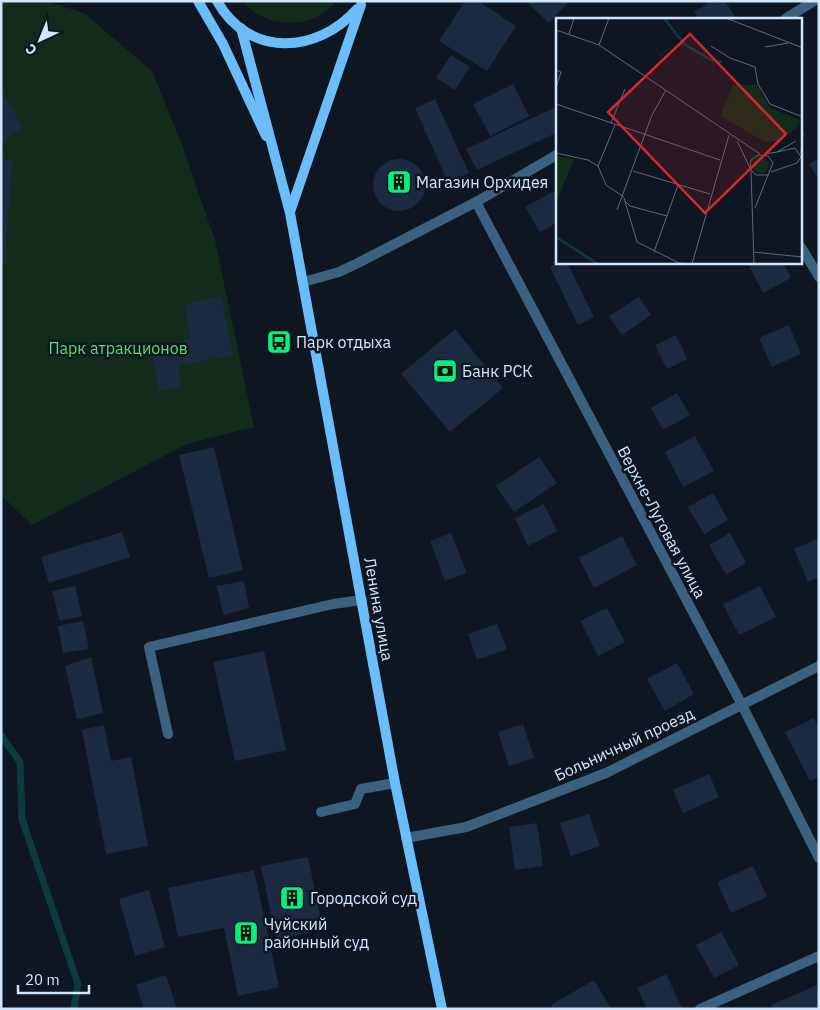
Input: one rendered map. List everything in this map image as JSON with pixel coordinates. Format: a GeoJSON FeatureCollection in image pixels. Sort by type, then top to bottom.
{"type":"FeatureCollection","features":[{"type":"Feature","properties":{"kind":"main road"},"geometry":{"type":"LineString","coordinates":[[198,1],[223,44],[277,159]]}},
{"type":"Feature","properties":{"kind":"main road"},"geometry":{"type":"LineString","coordinates":[[209,1],[241,28],[266,41],[282,44],[305,42],[332,32],[362,3]]}},
{"type":"Feature","properties":{"kind":"main road"},"geometry":{"type":"LineString","coordinates":[[217,1],[230,18]]}},
{"type":"Feature","properties":{"kind":"main road"},"geometry":{"type":"LineString","coordinates":[[290,213],[362,3]]}},
{"type":"Feature","properties":{"kind":"main road"},"geometry":{"type":"LineString","coordinates":[[241,28],[277,159]]}},
{"type":"Feature","properties":{"kind":"main road","name":"Ленина улица"},"geometry":{"type":"LineString","coordinates":[[277,159],[290,213],[395,783],[442,1009]]}},
{"type":"Feature","properties":{"kind":"street"},"geometry":{"type":"LineString","coordinates":[[787,18],[814,1]]}},
{"type":"Feature","properties":{"kind":"street"},"geometry":{"type":"LineString","coordinates":[[303,282],[339,272],[476,202],[556,155]]}},
{"type":"Feature","properties":{"kind":"street","name":"Верхне-Луговая улица"},"geometry":{"type":"LineString","coordinates":[[476,202],[742,705],[819,858]]}},
{"type":"Feature","properties":{"kind":"street"},"geometry":{"type":"LineString","coordinates":[[802,249],[819,277]]}},
{"type":"Feature","properties":{"kind":"street"},"geometry":{"type":"LineString","coordinates":[[168,734],[149,647],[333,604],[362,600]]}},
{"type":"Feature","properties":{"kind":"street","name":"Больничный проезд"},"geometry":{"type":"LineString","coordinates":[[406,838],[466,827],[606,773],[819,666]]}},
{"type":"Feature","properties":{"kind":"street"},"geometry":{"type":"LineString","coordinates":[[321,812],[355,804],[361,789],[395,783]]}},
{"type":"Feature","properties":{"kind":"street"},"geometry":{"type":"LineString","coordinates":[[700,1009],[819,956]]}},
{"type":"Feature","properties":{"kind":"green space","name":"Парк атракционов"},"geometry":{"type":"Polygon","coordinates":[[[1,1],[45,1],[84,13],[152,71],[182,145],[215,240],[254,427],[187,444],[32,525],[1,495],[1,1]]]}},
{"type":"Feature","properties":{"kind":"green space"},"geometry":{"type":"Polygon","coordinates":[[[242,1],[336,1],[321,15],[302,22],[291,23],[271,20],[261,16],[242,1]]]}},
{"type":"Feature","properties":{"kind":"building"},"geometry":{"type":"Polygon","coordinates":[[[465,1],[478,1],[516,26],[487,71],[439,41],[465,1]]]}},
{"type":"Feature","properties":{"kind":"building"},"geometry":{"type":"Polygon","coordinates":[[[526,1],[569,1],[549,23],[526,1]]]}},
{"type":"Feature","properties":{"kind":"building"},"geometry":{"type":"Polygon","coordinates":[[[711,1],[725,1],[736,18],[698,18],[694,12],[711,1]]]}},
{"type":"Feature","properties":{"kind":"building"},"geometry":{"type":"Polygon","coordinates":[[[451,55],[470,67],[455,90],[436,78],[451,55]]]}},
{"type":"Feature","properties":{"kind":"building"},"geometry":{"type":"Polygon","coordinates":[[[513,84],[529,116],[490,136],[473,104],[513,84]]]}},
{"type":"Feature","properties":{"kind":"building"},"geometry":{"type":"Polygon","coordinates":[[[1,91],[23,128],[1,141],[1,91]]]}},
{"type":"Feature","properties":{"kind":"building"},"geometry":{"type":"Polygon","coordinates":[[[435,99],[469,173],[448,182],[415,108],[435,99]]]}},
{"type":"Feature","properties":{"kind":"building"},"geometry":{"type":"Polygon","coordinates":[[[556,107],[556,133],[477,170],[466,149],[556,107]]]}},
{"type":"Feature","properties":{"kind":"building"},"geometry":{"type":"Polygon","coordinates":[[[819,158],[819,180],[809,164],[819,158]]]}},
{"type":"Feature","properties":{"kind":"building"},"geometry":{"type":"Polygon","coordinates":[[[1,159],[12,160],[5,262],[1,262],[1,159]]]}},
{"type":"Feature","properties":{"kind":"building","name":"Магазин Орхидея"},"geometry":{"type":"Polygon","coordinates":[[[394,159],[404,159],[414,163],[421,170],[425,185],[421,200],[414,207],[404,211],[394,211],[384,207],[377,200],[373,190],[373,180],[377,170],[384,163],[394,159]]]}},
{"type":"Feature","properties":{"kind":"building"},"geometry":{"type":"Polygon","coordinates":[[[556,190],[556,223],[540,232],[525,207],[556,190]]]}},
{"type":"Feature","properties":{"kind":"building"},"geometry":{"type":"Polygon","coordinates":[[[556,264],[568,264],[594,317],[578,325],[550,267],[556,264]]]}},
{"type":"Feature","properties":{"kind":"building"},"geometry":{"type":"Polygon","coordinates":[[[748,264],[784,264],[791,278],[763,293],[748,264]]]}},
{"type":"Feature","properties":{"kind":"building"},"geometry":{"type":"Polygon","coordinates":[[[221,296],[233,355],[178,366],[182,386],[159,391],[150,347],[191,339],[184,304],[221,296]]]}},
{"type":"Feature","properties":{"kind":"building"},"geometry":{"type":"Polygon","coordinates":[[[639,297],[651,315],[622,335],[609,316],[639,297]]]}},
{"type":"Feature","properties":{"kind":"building"},"geometry":{"type":"Polygon","coordinates":[[[789,325],[801,354],[772,367],[759,338],[789,325]]]}},
{"type":"Feature","properties":{"kind":"building"},"geometry":{"type":"Polygon","coordinates":[[[455,329],[503,388],[450,432],[401,374],[455,329]]]}},
{"type":"Feature","properties":{"kind":"building"},"geometry":{"type":"Polygon","coordinates":[[[676,335],[687,359],[667,369],[655,345],[676,335]]]}},
{"type":"Feature","properties":{"kind":"building"},"geometry":{"type":"Polygon","coordinates":[[[677,393],[690,415],[663,430],[651,408],[677,393]]]}},
{"type":"Feature","properties":{"kind":"building"},"geometry":{"type":"Polygon","coordinates":[[[695,436],[714,471],[683,487],[665,452],[695,436]]]}},
{"type":"Feature","properties":{"kind":"building"},"geometry":{"type":"Polygon","coordinates":[[[214,447],[243,570],[209,578],[179,455],[214,447]]]}},
{"type":"Feature","properties":{"kind":"building"},"geometry":{"type":"Polygon","coordinates":[[[539,457],[557,483],[514,512],[496,486],[539,457]]]}},
{"type":"Feature","properties":{"kind":"building"},"geometry":{"type":"Polygon","coordinates":[[[713,493],[728,520],[704,534],[688,507],[713,493]]]}},
{"type":"Feature","properties":{"kind":"building"},"geometry":{"type":"Polygon","coordinates":[[[544,504],[557,531],[528,546],[515,518],[544,504]]]}},
{"type":"Feature","properties":{"kind":"building"},"geometry":{"type":"Polygon","coordinates":[[[122,532],[130,557],[49,583],[41,557],[122,532]]]}},
{"type":"Feature","properties":{"kind":"building"},"geometry":{"type":"Polygon","coordinates":[[[451,533],[467,573],[445,581],[430,541],[451,533]]]}},
{"type":"Feature","properties":{"kind":"building"},"geometry":{"type":"Polygon","coordinates":[[[730,533],[746,563],[726,575],[709,545],[730,533]]]}},
{"type":"Feature","properties":{"kind":"building"},"geometry":{"type":"Polygon","coordinates":[[[622,536],[637,565],[594,588],[579,558],[622,536]]]}},
{"type":"Feature","properties":{"kind":"building"},"geometry":{"type":"Polygon","coordinates":[[[819,538],[819,577],[808,582],[794,549],[819,538]]]}},
{"type":"Feature","properties":{"kind":"building"},"geometry":{"type":"Polygon","coordinates":[[[244,581],[249,608],[223,615],[217,586],[244,581]]]}},
{"type":"Feature","properties":{"kind":"building"},"geometry":{"type":"Polygon","coordinates":[[[75,586],[82,616],[60,621],[52,591],[75,586]]]}},
{"type":"Feature","properties":{"kind":"building"},"geometry":{"type":"Polygon","coordinates":[[[760,586],[776,617],[739,635],[723,604],[760,586]]]}},
{"type":"Feature","properties":{"kind":"building"},"geometry":{"type":"Polygon","coordinates":[[[607,608],[625,642],[598,656],[580,621],[607,608]]]}},
{"type":"Feature","properties":{"kind":"building"},"geometry":{"type":"Polygon","coordinates":[[[83,621],[89,649],[63,653],[58,626],[83,621]]]}},
{"type":"Feature","properties":{"kind":"building"},"geometry":{"type":"Polygon","coordinates":[[[497,624],[507,649],[477,660],[468,634],[497,624]]]}},
{"type":"Feature","properties":{"kind":"building"},"geometry":{"type":"Polygon","coordinates":[[[264,651],[286,750],[235,761],[213,662],[264,651]]]}},
{"type":"Feature","properties":{"kind":"building"},"geometry":{"type":"Polygon","coordinates":[[[91,657],[103,713],[77,719],[65,666],[91,657]]]}},
{"type":"Feature","properties":{"kind":"building"},"geometry":{"type":"Polygon","coordinates":[[[677,663],[694,694],[665,711],[647,679],[677,663]]]}},
{"type":"Feature","properties":{"kind":"building"},"geometry":{"type":"Polygon","coordinates":[[[814,718],[819,728],[819,777],[810,781],[785,732],[814,718]]]}},
{"type":"Feature","properties":{"kind":"building"},"geometry":{"type":"Polygon","coordinates":[[[523,724],[534,758],[509,766],[498,732],[523,724]]]}},
{"type":"Feature","properties":{"kind":"building"},"geometry":{"type":"Polygon","coordinates":[[[104,725],[111,761],[131,757],[148,846],[106,854],[82,730],[104,725]]]}},
{"type":"Feature","properties":{"kind":"building"},"geometry":{"type":"Polygon","coordinates":[[[709,774],[719,797],[683,813],[673,790],[709,774]]]}},
{"type":"Feature","properties":{"kind":"building"},"geometry":{"type":"Polygon","coordinates":[[[589,814],[600,846],[571,856],[560,823],[589,814]]]}},
{"type":"Feature","properties":{"kind":"building"},"geometry":{"type":"Polygon","coordinates":[[[537,823],[543,866],[515,870],[509,827],[537,823]]]}},
{"type":"Feature","properties":{"kind":"building","name":"Городской суд"},"geometry":{"type":"Polygon","coordinates":[[[308,857],[323,930],[276,939],[261,866],[308,857]]]}},
{"type":"Feature","properties":{"kind":"building"},"geometry":{"type":"Polygon","coordinates":[[[753,866],[767,897],[731,913],[717,882],[753,866]]]}},
{"type":"Feature","properties":{"kind":"building","name":"Чуйский районный суд"},"geometry":{"type":"Polygon","coordinates":[[[254,870],[279,987],[238,996],[224,928],[178,937],[168,888],[254,870]]]}},
{"type":"Feature","properties":{"kind":"building"},"geometry":{"type":"Polygon","coordinates":[[[149,890],[165,947],[135,956],[119,899],[149,890]]]}},
{"type":"Feature","properties":{"kind":"building"},"geometry":{"type":"Polygon","coordinates":[[[721,932],[739,965],[714,978],[696,945],[721,932]]]}},
{"type":"Feature","properties":{"kind":"building"},"geometry":{"type":"Polygon","coordinates":[[[666,974],[682,1008],[647,1009],[637,988],[666,974]]]}},
{"type":"Feature","properties":{"kind":"building"},"geometry":{"type":"Polygon","coordinates":[[[166,975],[177,1009],[144,1009],[136,985],[166,975]]]}},
{"type":"Feature","properties":{"kind":"building"},"geometry":{"type":"Polygon","coordinates":[[[594,980],[610,1007],[607,1009],[553,1009],[551,1005],[594,980]]]}},
{"type":"Feature","properties":{"kind":"building"},"geometry":{"type":"Polygon","coordinates":[[[817,985],[819,1009],[772,1009],[771,1005],[817,985]]]}},
{"type":"Feature","properties":{"kind":"waterway"},"geometry":{"type":"LineString","coordinates":[[1,735],[20,762],[22,819],[78,984],[74,1009]]}},
{"type":"Feature","properties":{"kind":"place","name":"Магазин Орхидея"},"geometry":{"type":"Point","coordinates":[399,182]}},
{"type":"Feature","properties":{"kind":"place","name":"Парк отдыха"},"geometry":{"type":"Point","coordinates":[279,342]}},
{"type":"Feature","properties":{"kind":"place","name":"Банк РСК"},"geometry":{"type":"Point","coordinates":[445,371]}},
{"type":"Feature","properties":{"kind":"place","name":"Городской суд"},"geometry":{"type":"Point","coordinates":[292,898]}},
{"type":"Feature","properties":{"kind":"place","name":"Чуйский районный суд"},"geometry":{"type":"Point","coordinates":[246,933]}}]}
